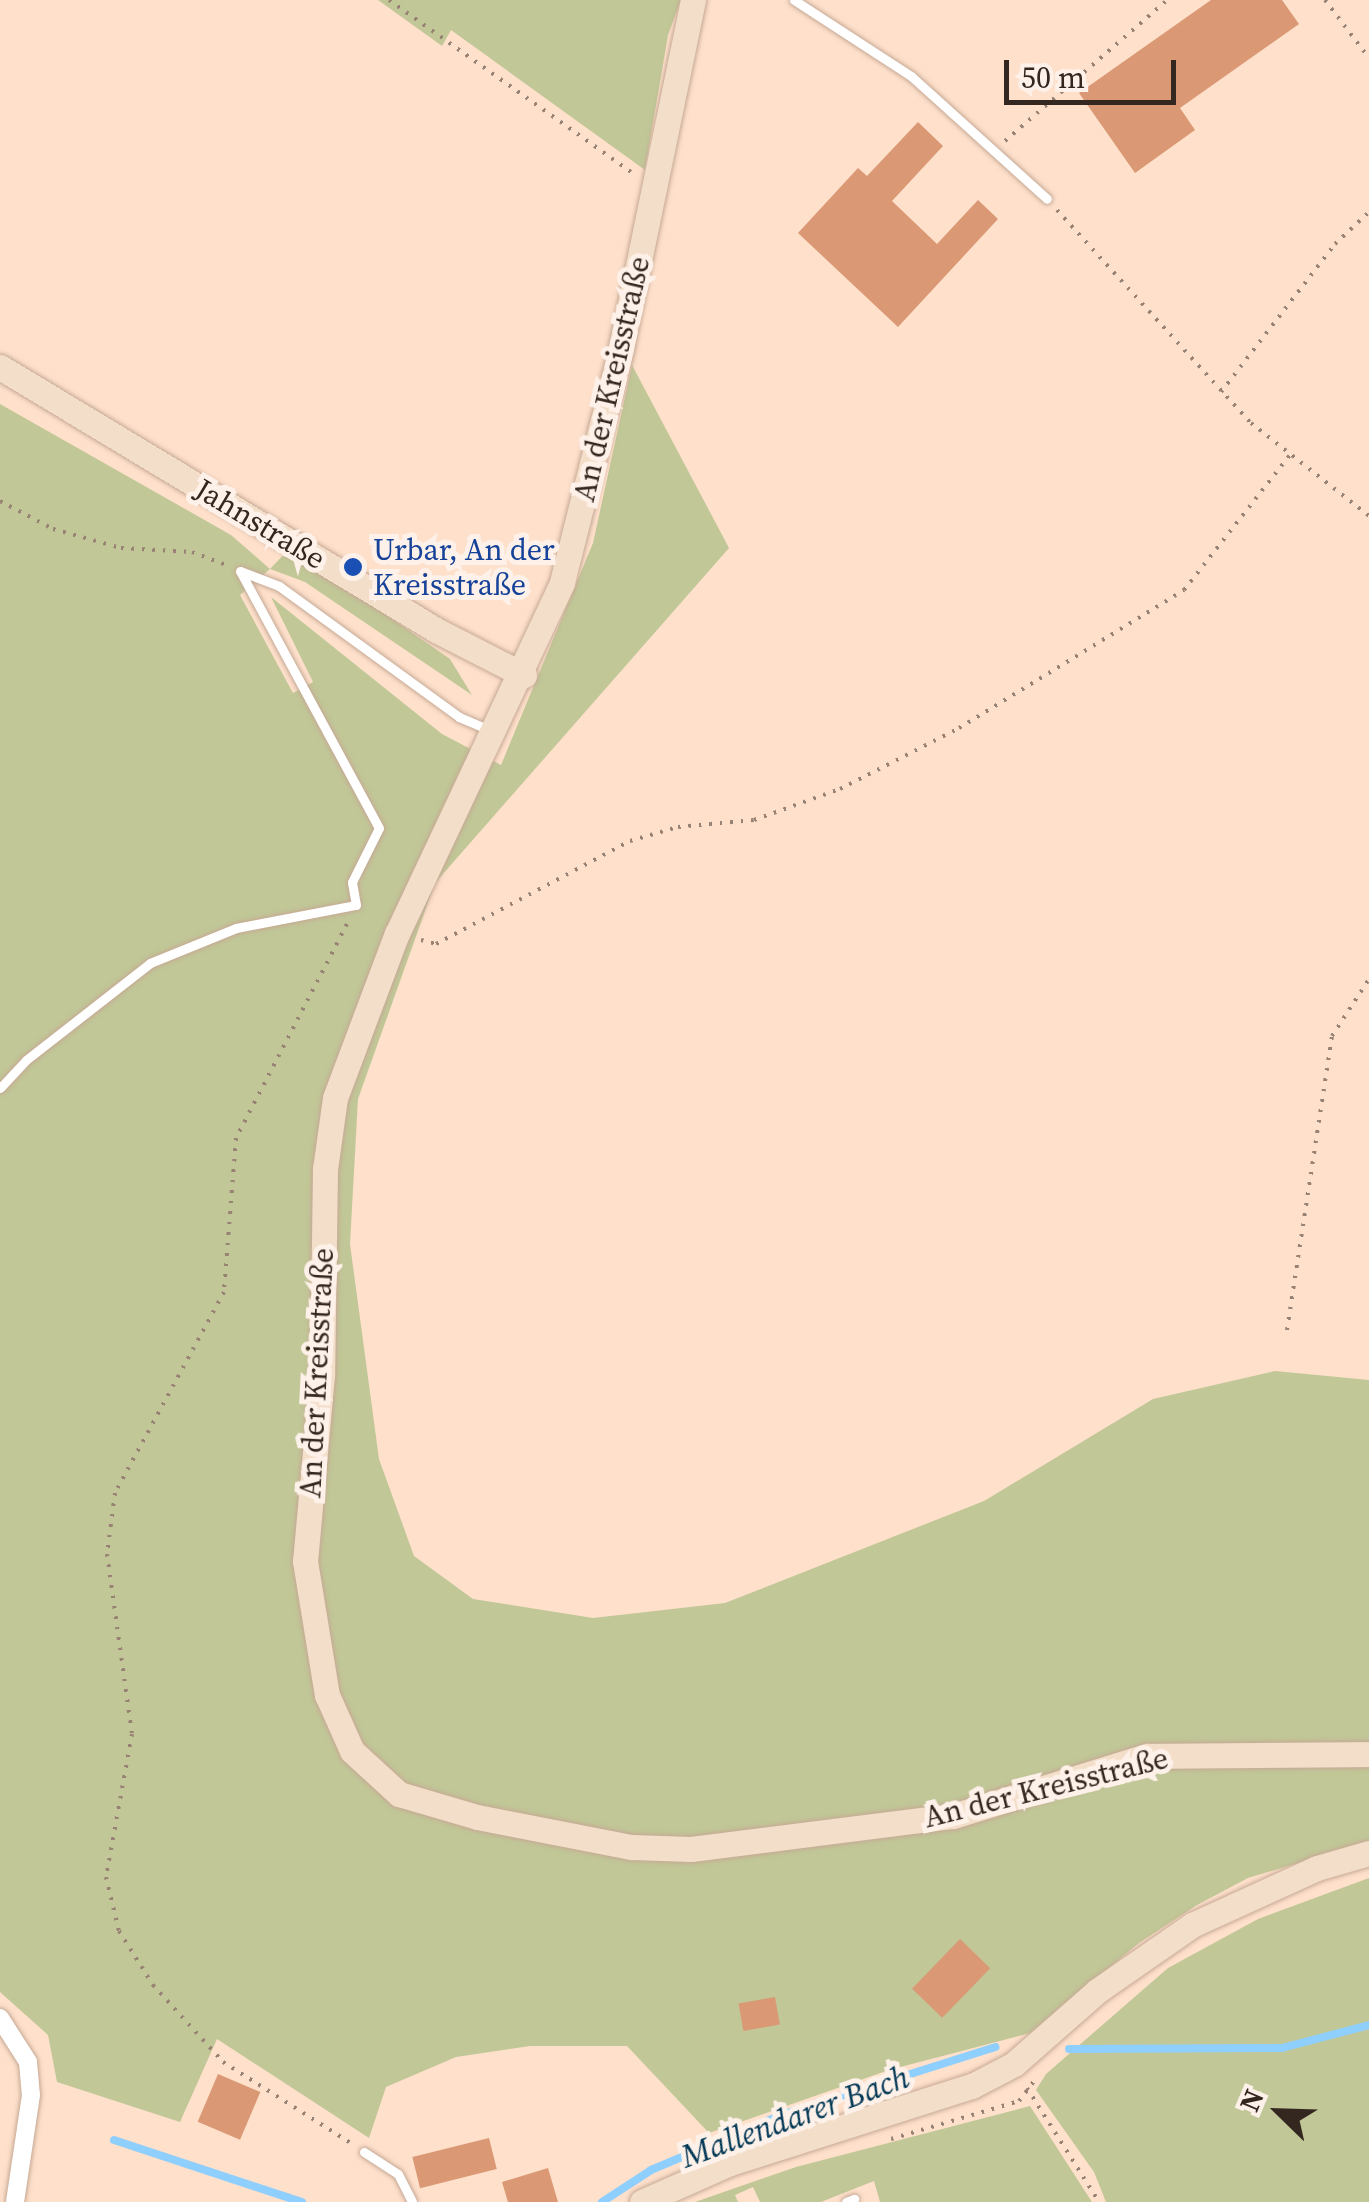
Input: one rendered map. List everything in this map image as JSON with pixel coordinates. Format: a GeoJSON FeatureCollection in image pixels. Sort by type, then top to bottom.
{"type":"FeatureCollection","features":[{"type":"Feature","properties":{"kind":"street","name":"An der Kreisstraße"},"geometry":{"type":"LineString","coordinates":[[693,0],[582,511],[562,583],[524,675],[397,934],[335,1098],[325,1168],[322,1375],[305,1561],[327,1695],[352,1751],[380,1782],[399,1794],[477,1818],[590,1841],[692,1850],[953,1816],[1147,1756],[1369,1754]]}},
{"type":"Feature","properties":{"kind":"street","name":"Jahnstraße"},"geometry":{"type":"LineString","coordinates":[[0,367],[436,630],[524,675]]}},
{"type":"Feature","properties":{"kind":"street"},"geometry":{"type":"LineString","coordinates":[[642,2202],[730,2164],[972,2086],[1014,2064],[1097,1991],[1192,1925],[1300,1876],[1369,1853]]}},
{"type":"Feature","properties":{"kind":"street"},"geometry":{"type":"LineString","coordinates":[[0,2018],[28,2062],[31,2095],[15,2202]]}},
{"type":"Feature","properties":{"kind":"lane"},"geometry":{"type":"LineString","coordinates":[[794,0],[911,76],[1047,198]]}},
{"type":"Feature","properties":{"kind":"lane"},"geometry":{"type":"LineString","coordinates":[[240,571],[279,586],[459,717],[496,733]]}},
{"type":"Feature","properties":{"kind":"lane"},"geometry":{"type":"LineString","coordinates":[[0,1088],[150,963],[236,928],[356,906],[352,882],[379,828],[240,571]]}},
{"type":"Feature","properties":{"kind":"lane"},"geometry":{"type":"LineString","coordinates":[[364,2152],[398,2174],[412,2202]]}},
{"type":"Feature","properties":{"kind":"path"},"geometry":{"type":"LineString","coordinates":[[389,0],[644,181],[655,182]]}},
{"type":"Feature","properties":{"kind":"path"},"geometry":{"type":"LineString","coordinates":[[994,150],[1167,0]]}},
{"type":"Feature","properties":{"kind":"path"},"geometry":{"type":"LineString","coordinates":[[1325,0],[1369,58]]}},
{"type":"Feature","properties":{"kind":"path"},"geometry":{"type":"LineString","coordinates":[[1047,198],[1221,392],[1290,455],[1369,516]]}},
{"type":"Feature","properties":{"kind":"path"},"geometry":{"type":"LineString","coordinates":[[1221,392],[1335,244],[1369,212]]}},
{"type":"Feature","properties":{"kind":"path"},"geometry":{"type":"LineString","coordinates":[[397,934],[436,944],[630,841],[678,827],[754,820],[840,789],[960,728],[1184,590],[1290,455]]}},
{"type":"Feature","properties":{"kind":"path"},"geometry":{"type":"LineString","coordinates":[[0,501],[53,529],[122,548],[192,552],[240,571]]}},
{"type":"Feature","properties":{"kind":"path"},"geometry":{"type":"LineString","coordinates":[[356,906],[236,1138],[224,1292],[114,1493],[107,1554],[132,1734],[106,1877],[128,1945],[154,1985],[223,2062],[364,2152]]}},
{"type":"Feature","properties":{"kind":"path"},"geometry":{"type":"LineString","coordinates":[[1287,1330],[1332,1036],[1369,979]]}},
{"type":"Feature","properties":{"kind":"path"},"geometry":{"type":"LineString","coordinates":[[1048,2063],[1028,2090],[1099,2202]]}},
{"type":"Feature","properties":{"kind":"green space"},"geometry":{"type":"Polygon","coordinates":[[[378,0],[681,0],[668,35],[645,170],[451,30],[442,46],[378,0]]]}},
{"type":"Feature","properties":{"kind":"green space"},"geometry":{"type":"Polygon","coordinates":[[[632,365],[729,548],[435,883],[358,1099],[350,1244],[379,1459],[414,1556],[473,1599],[593,1618],[725,1603],[984,1501],[1153,1399],[1275,1371],[1369,1380],[1369,1842],[1248,1878],[1197,1905],[1139,1943],[1030,2033],[889,2070],[709,2133],[627,2046],[530,2046],[456,2057],[386,2087],[369,2138],[217,2039],[180,2122],[57,2082],[48,2035],[0,1992],[0,404],[231,535],[270,569],[240,595],[293,693],[313,682],[271,597],[442,734],[501,765],[593,543],[632,365]]]}},
{"type":"Feature","properties":{"kind":"green space"},"geometry":{"type":"Polygon","coordinates":[[[290,548],[450,659],[472,695],[305,582],[270,569],[290,548]]]}},
{"type":"Feature","properties":{"kind":"green space"},"geometry":{"type":"Polygon","coordinates":[[[1369,1878],[1369,2202],[1106,2202],[1094,2172],[1036,2090],[1046,2074],[1168,1968],[1258,1919],[1369,1878]]]}},
{"type":"Feature","properties":{"kind":"green space"},"geometry":{"type":"Polygon","coordinates":[[[1030,2106],[1092,2202],[880,2202],[874,2181],[821,2202],[760,2202],[753,2187],[735,2195],[738,2202],[695,2202],[796,2167],[1030,2106]]]}},
{"type":"Feature","properties":{"kind":"building"},"geometry":{"type":"Polygon","coordinates":[[[1211,0],[1282,0],[1299,24],[1180,108],[1195,130],[1135,173],[1079,93],[1211,0]]]}},
{"type":"Feature","properties":{"kind":"building"},"geometry":{"type":"Polygon","coordinates":[[[918,122],[943,146],[892,201],[937,244],[978,200],[998,219],[898,327],[798,233],[858,168],[867,176],[918,122]]]}},
{"type":"Feature","properties":{"kind":"building"},"geometry":{"type":"Polygon","coordinates":[[[960,1939],[990,1968],[942,2018],[912,1989],[960,1939]]]}},
{"type":"Feature","properties":{"kind":"building"},"geometry":{"type":"Polygon","coordinates":[[[775,1997],[780,2025],[743,2031],[739,2003],[775,1997]]]}},
{"type":"Feature","properties":{"kind":"building"},"geometry":{"type":"Polygon","coordinates":[[[218,2074],[260,2092],[240,2140],[198,2122],[218,2074]]]}},
{"type":"Feature","properties":{"kind":"building"},"geometry":{"type":"Polygon","coordinates":[[[489,2138],[497,2169],[420,2188],[412,2157],[489,2138]]]}},
{"type":"Feature","properties":{"kind":"building"},"geometry":{"type":"Polygon","coordinates":[[[548,2168],[558,2202],[508,2202],[502,2182],[548,2168]]]}},
{"type":"Feature","properties":{"kind":"waterway","name":"Mallendarer Bach"},"geometry":{"type":"LineString","coordinates":[[1069,2049],[1282,2048],[1369,2025]]}},
{"type":"Feature","properties":{"kind":"waterway","name":"Mallendarer Bach"},"geometry":{"type":"LineString","coordinates":[[602,2202],[651,2170],[781,2115],[996,2047]]}},
{"type":"Feature","properties":{"kind":"waterway","name":"Mallendarer Bach"},"geometry":{"type":"LineString","coordinates":[[114,2140],[302,2202]]}},
{"type":"Feature","properties":{"kind":"place","name":"Urbar, An der Kreisstraße"},"geometry":{"type":"Point","coordinates":[353,567]}}]}
